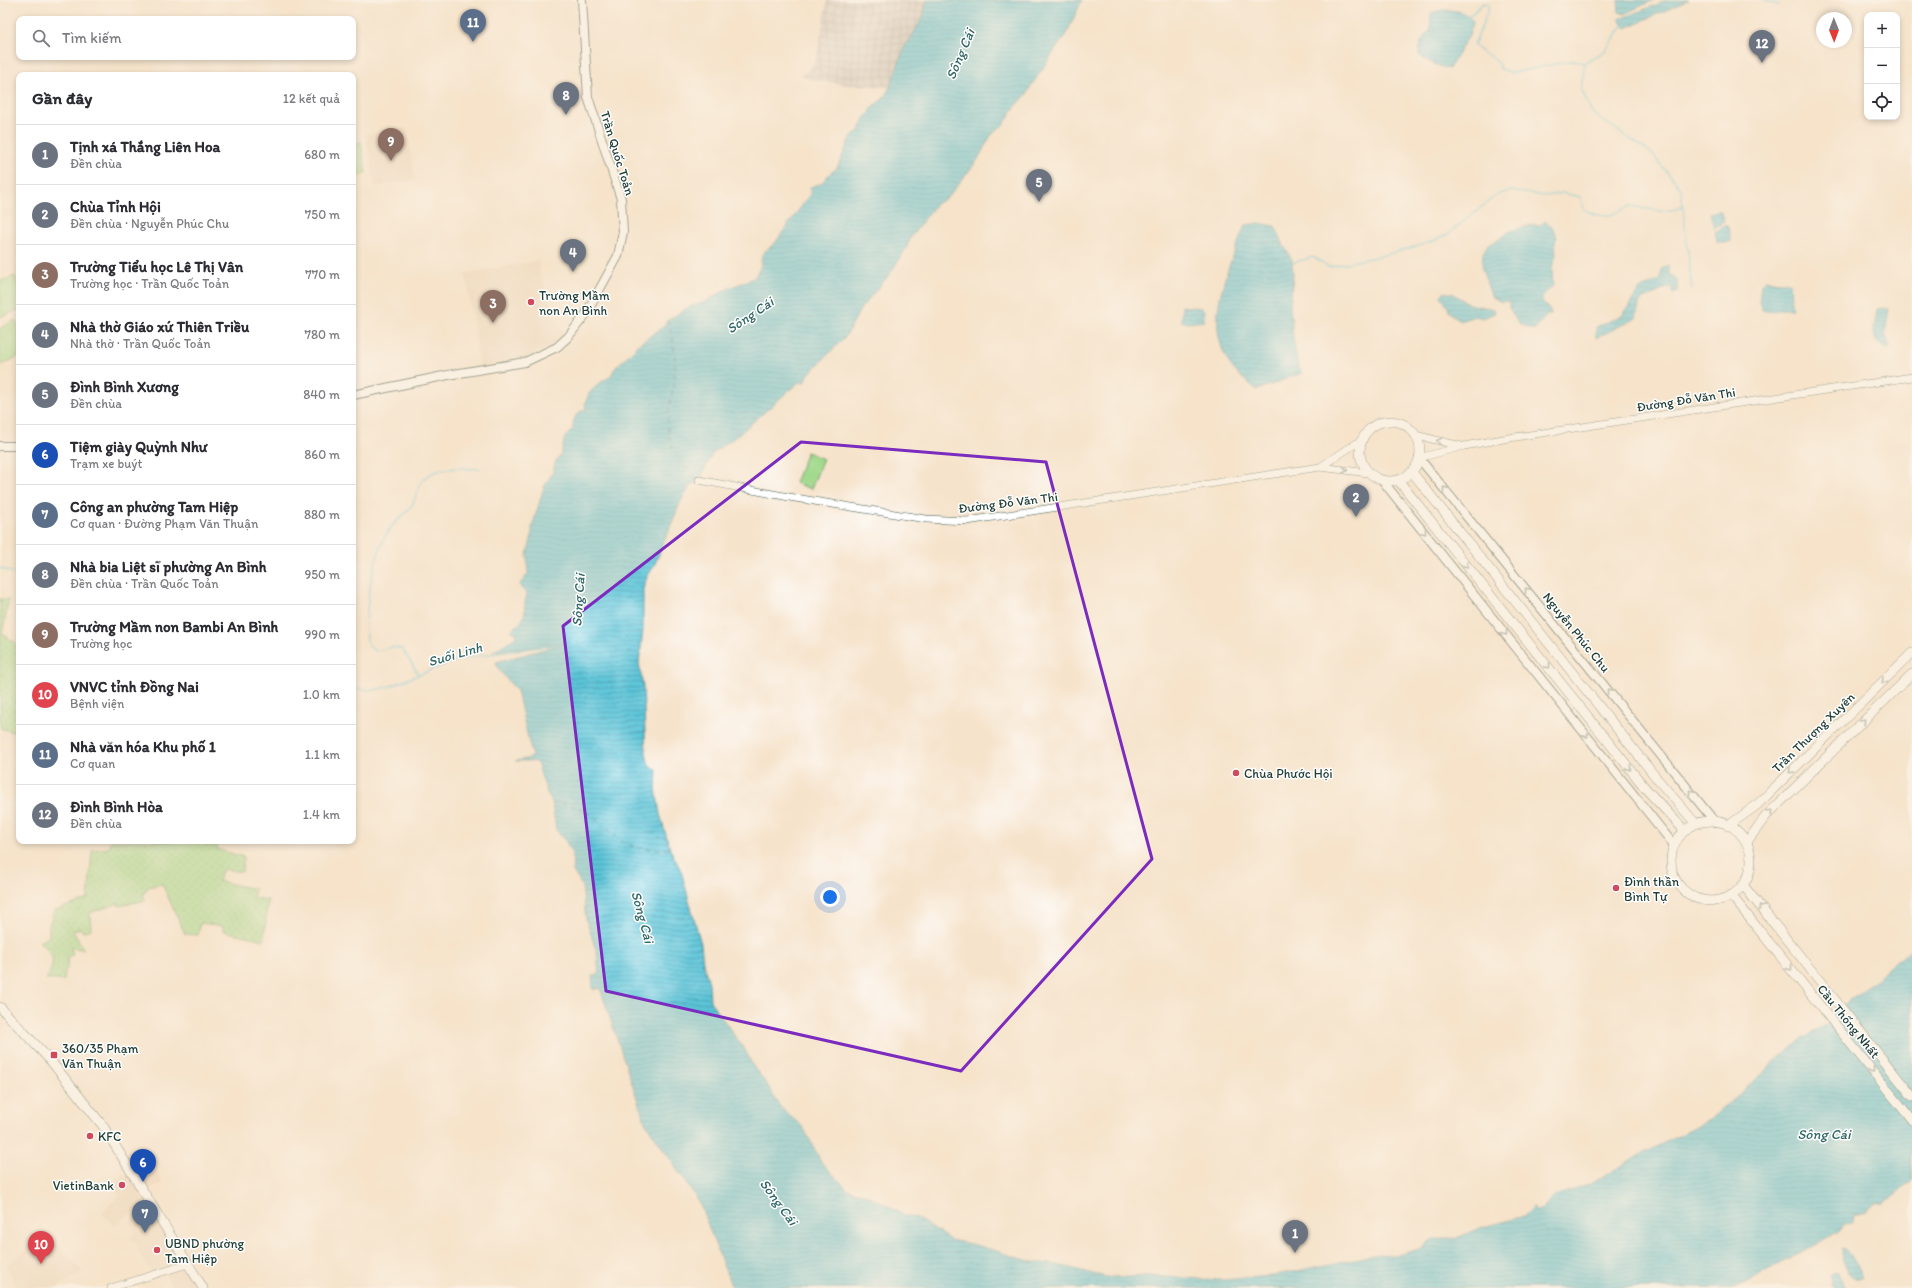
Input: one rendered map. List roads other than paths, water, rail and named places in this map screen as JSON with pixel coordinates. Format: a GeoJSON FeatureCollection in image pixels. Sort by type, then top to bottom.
{"type":"FeatureCollection","features":[{"type":"Feature","properties":{"kind":"main road","name":"Trần Quốc Toản"},"geometry":{"type":"LineString","coordinates":[[356,394],[525,362],[557,346],[568,337],[586,314],[618,256],[623,232],[621,199],[588,96],[582,0]]}},
{"type":"Feature","properties":{"kind":"main road"},"geometry":{"type":"LineString","coordinates":[[1382,480],[1398,480],[1412,472],[1419,458],[1419,442],[1407,427],[1398,422],[1388,421],[1379,423],[1370,428],[1363,440],[1360,455],[1363,465],[1369,473],[1382,480],[1674,845]]}},
{"type":"Feature","properties":{"kind":"main road"},"geometry":{"type":"LineString","coordinates":[[0,446],[16,446]]}},
{"type":"Feature","properties":{"kind":"main road","name":"Nguyễn Phúc Chu"},"geometry":{"type":"LineString","coordinates":[[1419,458],[1715,822]]}},
{"type":"Feature","properties":{"kind":"main road"},"geometry":{"type":"LineString","coordinates":[[1412,472],[1658,780],[1696,824]]}},
{"type":"Feature","properties":{"kind":"main road"},"geometry":{"type":"LineString","coordinates":[[1398,480],[1646,789],[1685,831]]}},
{"type":"Feature","properties":{"kind":"main road","name":"Trần Thượng Xuyên"},"geometry":{"type":"LineString","coordinates":[[1728,826],[1757,805],[1912,653]]}},
{"type":"Feature","properties":{"kind":"main road","name":"Trần Thượng Xuyên"},"geometry":{"type":"LineString","coordinates":[[1746,843],[1766,816],[1912,674]]}},
{"type":"Feature","properties":{"kind":"main road"},"geometry":{"type":"LineString","coordinates":[[1715,822],[1728,826],[1738,833],[1746,843],[1750,864],[1743,885],[1731,895],[1709,901],[1694,897],[1686,892],[1677,882],[1671,868],[1672,853],[1674,845],[1685,831],[1696,824],[1715,822]]}},
{"type":"Feature","properties":{"kind":"main road","name":"Cầu Thống Nhất"},"geometry":{"type":"LineString","coordinates":[[1743,885],[1912,1096]]}},
{"type":"Feature","properties":{"kind":"main road","name":"Cầu Thống Nhất"},"geometry":{"type":"LineString","coordinates":[[1731,895],[1912,1120]]}},
{"type":"Feature","properties":{"kind":"main road"},"geometry":{"type":"LineString","coordinates":[[0,1007],[50,1060],[103,1126],[203,1288]]}},
{"type":"Feature","properties":{"kind":"street","name":"Đường Đỗ Văn Thi"},"geometry":{"type":"LineString","coordinates":[[1419,458],[1464,446],[1912,376]]}},
{"type":"Feature","properties":{"kind":"street","name":"Đường Đỗ Văn Thi"},"geometry":{"type":"LineString","coordinates":[[1415,436],[1464,446]]}},
{"type":"Feature","properties":{"kind":"street","name":"Đường Đỗ Văn Thi"},"geometry":{"type":"LineString","coordinates":[[1320,467],[1363,440]]}},
{"type":"Feature","properties":{"kind":"street","name":"Đường Đỗ Văn Thi"},"geometry":{"type":"LineString","coordinates":[[698,480],[789,497],[926,519],[967,521],[1320,467],[1369,473]]}},
{"type":"Feature","properties":{"kind":"street"},"geometry":{"type":"LineString","coordinates":[[111,1288],[188,1264]]}},
{"type":"Feature","properties":{"kind":"water","name":"Sông Cái"},"geometry":{"type":"Polygon","coordinates":[[[927,0],[1082,0],[1068,31],[1027,94],[1012,111],[1004,125],[998,128],[990,137],[977,161],[948,197],[936,204],[911,237],[907,247],[889,275],[861,308],[846,336],[808,375],[804,383],[799,382],[738,435],[713,453],[699,480],[691,485],[681,501],[643,589],[643,630],[639,663],[643,687],[646,753],[649,766],[657,770],[656,789],[660,814],[670,849],[681,871],[701,944],[703,963],[709,983],[710,1001],[745,1050],[753,1066],[768,1086],[780,1107],[803,1127],[822,1163],[847,1189],[867,1195],[903,1214],[920,1220],[950,1240],[976,1245],[1033,1262],[1058,1265],[1111,1278],[1147,1276],[1221,1280],[1273,1276],[1378,1254],[1397,1255],[1419,1249],[1433,1239],[1454,1239],[1483,1227],[1521,1217],[1529,1212],[1533,1206],[1536,1211],[1542,1209],[1554,1196],[1591,1184],[1634,1158],[1711,1119],[1720,1109],[1736,1098],[1745,1088],[1766,1071],[1771,1064],[1812,1032],[1827,1024],[1835,1013],[1857,994],[1873,983],[1912,948],[1912,1181],[1884,1203],[1876,1204],[1865,1212],[1853,1215],[1852,1222],[1844,1223],[1840,1230],[1818,1244],[1733,1288],[732,1288],[699,1202],[645,1122],[600,988],[593,990],[592,976],[599,975],[597,953],[586,920],[582,886],[573,871],[572,854],[566,842],[556,830],[552,803],[537,763],[533,761],[515,761],[530,758],[532,755],[517,691],[498,669],[496,662],[571,642],[492,652],[516,637],[517,633],[513,632],[512,629],[522,621],[524,617],[525,600],[527,594],[521,588],[520,584],[528,574],[527,555],[532,535],[532,527],[544,487],[553,472],[555,463],[561,454],[565,437],[573,429],[573,422],[577,414],[586,409],[585,404],[589,393],[602,381],[610,377],[615,368],[640,343],[663,327],[668,320],[689,307],[703,303],[729,288],[754,278],[760,268],[762,254],[775,243],[810,194],[810,187],[822,183],[828,175],[837,168],[850,138],[860,130],[865,117],[870,113],[873,106],[883,99],[890,87],[906,43],[908,43],[923,17],[927,0]]]}},
{"type":"Feature","properties":{"kind":"water"},"geometry":{"type":"Polygon","coordinates":[[[1618,0],[1654,0],[1624,14],[1619,12],[1618,0]]]}},
{"type":"Feature","properties":{"kind":"water"},"geometry":{"type":"Polygon","coordinates":[[[1669,0],[1689,0],[1626,28],[1619,19],[1669,0]]]}},
{"type":"Feature","properties":{"kind":"water"},"geometry":{"type":"Polygon","coordinates":[[[1441,10],[1459,11],[1470,17],[1473,21],[1469,35],[1449,69],[1433,64],[1419,55],[1423,39],[1430,31],[1431,13],[1441,10]]]}},
{"type":"Feature","properties":{"kind":"water"},"geometry":{"type":"Polygon","coordinates":[[[1720,210],[1724,221],[1714,228],[1710,213],[1720,210]]]}},
{"type":"Feature","properties":{"kind":"water"},"geometry":{"type":"Polygon","coordinates":[[[1545,221],[1552,227],[1557,237],[1555,242],[1556,254],[1552,268],[1553,286],[1542,296],[1543,304],[1549,307],[1551,315],[1547,315],[1534,330],[1518,323],[1509,308],[1509,301],[1501,302],[1491,296],[1482,269],[1483,253],[1488,244],[1495,242],[1510,231],[1532,225],[1541,225],[1545,221]]]}},
{"type":"Feature","properties":{"kind":"water"},"geometry":{"type":"Polygon","coordinates":[[[1259,223],[1275,226],[1292,260],[1293,276],[1290,305],[1298,366],[1302,373],[1257,390],[1234,370],[1224,353],[1219,335],[1218,316],[1220,298],[1225,279],[1245,225],[1259,223]]]}},
{"type":"Feature","properties":{"kind":"water"},"geometry":{"type":"Polygon","coordinates":[[[1727,224],[1730,234],[1730,242],[1717,242],[1715,232],[1727,224]]]}},
{"type":"Feature","properties":{"kind":"water"},"geometry":{"type":"Polygon","coordinates":[[[1668,265],[1669,274],[1677,279],[1678,292],[1673,294],[1671,286],[1640,301],[1636,318],[1596,338],[1596,327],[1623,315],[1639,290],[1660,279],[1662,268],[1668,265]]]}},
{"type":"Feature","properties":{"kind":"water"},"geometry":{"type":"Polygon","coordinates":[[[1765,280],[1789,283],[1792,309],[1775,311],[1762,310],[1759,302],[1761,284],[1765,280]]]}},
{"type":"Feature","properties":{"kind":"water"},"geometry":{"type":"Polygon","coordinates":[[[1444,292],[1454,294],[1469,304],[1494,309],[1495,313],[1483,318],[1475,316],[1460,321],[1452,315],[1441,296],[1444,292]]]}},
{"type":"Feature","properties":{"kind":"water"},"geometry":{"type":"Polygon","coordinates":[[[1182,306],[1201,308],[1204,311],[1204,321],[1188,323],[1181,321],[1182,306]]]}},
{"type":"Feature","properties":{"kind":"water"},"geometry":{"type":"Polygon","coordinates":[[[1877,309],[1889,309],[1885,334],[1890,347],[1887,349],[1875,339],[1874,331],[1877,309]]]}},
{"type":"Feature","properties":{"kind":"water"},"geometry":{"type":"Polygon","coordinates":[[[1841,1248],[1845,1249],[1858,1266],[1862,1278],[1858,1279],[1853,1277],[1846,1271],[1843,1263],[1841,1248]]]}},
{"type":"Feature","properties":{"kind":"water"},"geometry":{"type":"Polygon","coordinates":[[[1835,1273],[1838,1274],[1845,1288],[1833,1287],[1830,1276],[1835,1273]]]}},
{"type":"Feature","properties":{"kind":"waterway"},"geometry":{"type":"LineString","coordinates":[[1763,0],[1779,5]]}},
{"type":"Feature","properties":{"kind":"waterway"},"geometry":{"type":"LineString","coordinates":[[1468,16],[1484,3],[1489,5],[1474,45],[1481,52],[1494,59],[1501,69],[1513,73],[1574,60],[1585,63]]}},
{"type":"Feature","properties":{"kind":"waterway"},"geometry":{"type":"LineString","coordinates":[[1624,24],[1605,51],[1585,63],[1581,88],[1592,113],[1651,153],[1681,189],[1692,289]]}},
{"type":"Feature","properties":{"kind":"waterway"},"geometry":{"type":"LineString","coordinates":[[1292,263],[1313,257],[1329,267],[1397,252],[1434,241],[1448,234],[1498,194],[1511,191],[1546,196],[1563,193],[1580,197],[1584,209],[1595,215],[1611,215],[1631,206],[1660,211],[1673,210],[1684,206]]}},
{"type":"Feature","properties":{"kind":"waterway"},"geometry":{"type":"LineString","coordinates":[[419,675],[402,649],[393,647],[375,651],[368,645],[366,618],[370,586],[378,554],[389,530],[410,509],[421,482],[427,476],[446,469],[480,469]]}},
{"type":"Feature","properties":{"kind":"waterway","name":"Suối Linh"},"geometry":{"type":"LineString","coordinates":[[0,568],[16,574]]}},
{"type":"Feature","properties":{"kind":"waterway","name":"Suối Linh"},"geometry":{"type":"LineString","coordinates":[[356,689],[374,690],[388,687],[449,663],[471,657],[576,642]]}},
{"type":"Feature","properties":{"kind":"place","name":"Nhà văn hóa Khu phố 1"},"geometry":{"type":"Point","coordinates":[473,42]}},
{"type":"Feature","properties":{"kind":"place","name":"Đình Bình Hòa"},"geometry":{"type":"Point","coordinates":[1762,63]}},
{"type":"Feature","properties":{"kind":"place","name":"Nhà bia Liệt sĩ phường An Bình"},"geometry":{"type":"Point","coordinates":[566,115]}},
{"type":"Feature","properties":{"kind":"place","name":"Trường Mầm non Bambi An Bình"},"geometry":{"type":"Point","coordinates":[391,161]}},
{"type":"Feature","properties":{"kind":"place","name":"Đình Bình Xương"},"geometry":{"type":"Point","coordinates":[1039,202]}},
{"type":"Feature","properties":{"kind":"place","name":"Nhà thờ Giáo xứ Thiên Triều"},"geometry":{"type":"Point","coordinates":[573,272]}},
{"type":"Feature","properties":{"kind":"place","name":"Trường Mầm non An Bình"},"geometry":{"type":"Point","coordinates":[531,302]}},
{"type":"Feature","properties":{"kind":"place","name":"Trường Tiểu học Lê Thị Vân"},"geometry":{"type":"Point","coordinates":[493,323]}},
{"type":"Feature","properties":{"kind":"place","name":"Chùa Tỉnh Hội"},"geometry":{"type":"Point","coordinates":[1356,517]}},
{"type":"Feature","properties":{"kind":"place","name":"Chùa Phước Hội"},"geometry":{"type":"Point","coordinates":[1236,773]}},
{"type":"Feature","properties":{"kind":"place","name":"Đình thần Bình Tự"},"geometry":{"type":"Point","coordinates":[1616,888]}},
{"type":"Feature","properties":{"kind":"place","name":"360/35 Phạm Văn Thuận"},"geometry":{"type":"Point","coordinates":[54,1055]}},
{"type":"Feature","properties":{"kind":"place","name":"KFC"},"geometry":{"type":"Point","coordinates":[90,1136]}},
{"type":"Feature","properties":{"kind":"place","name":"Tiệm giày Quỳnh Như"},"geometry":{"type":"Point","coordinates":[143,1182]}},
{"type":"Feature","properties":{"kind":"place","name":"VietinBank"},"geometry":{"type":"Point","coordinates":[122,1185]}},
{"type":"Feature","properties":{"kind":"place","name":"Công an phường Tam Hiệp"},"geometry":{"type":"Point","coordinates":[145,1233]}},
{"type":"Feature","properties":{"kind":"place","name":"UBND phường Tam Hiệp"},"geometry":{"type":"Point","coordinates":[157,1250]}},
{"type":"Feature","properties":{"kind":"place","name":"Tịnh xá Thắng Liên Hoa"},"geometry":{"type":"Point","coordinates":[1295,1253]}},
{"type":"Feature","properties":{"kind":"place","name":"VNVC tỉnh Đồng Nai"},"geometry":{"type":"Point","coordinates":[41,1264]}}]}
